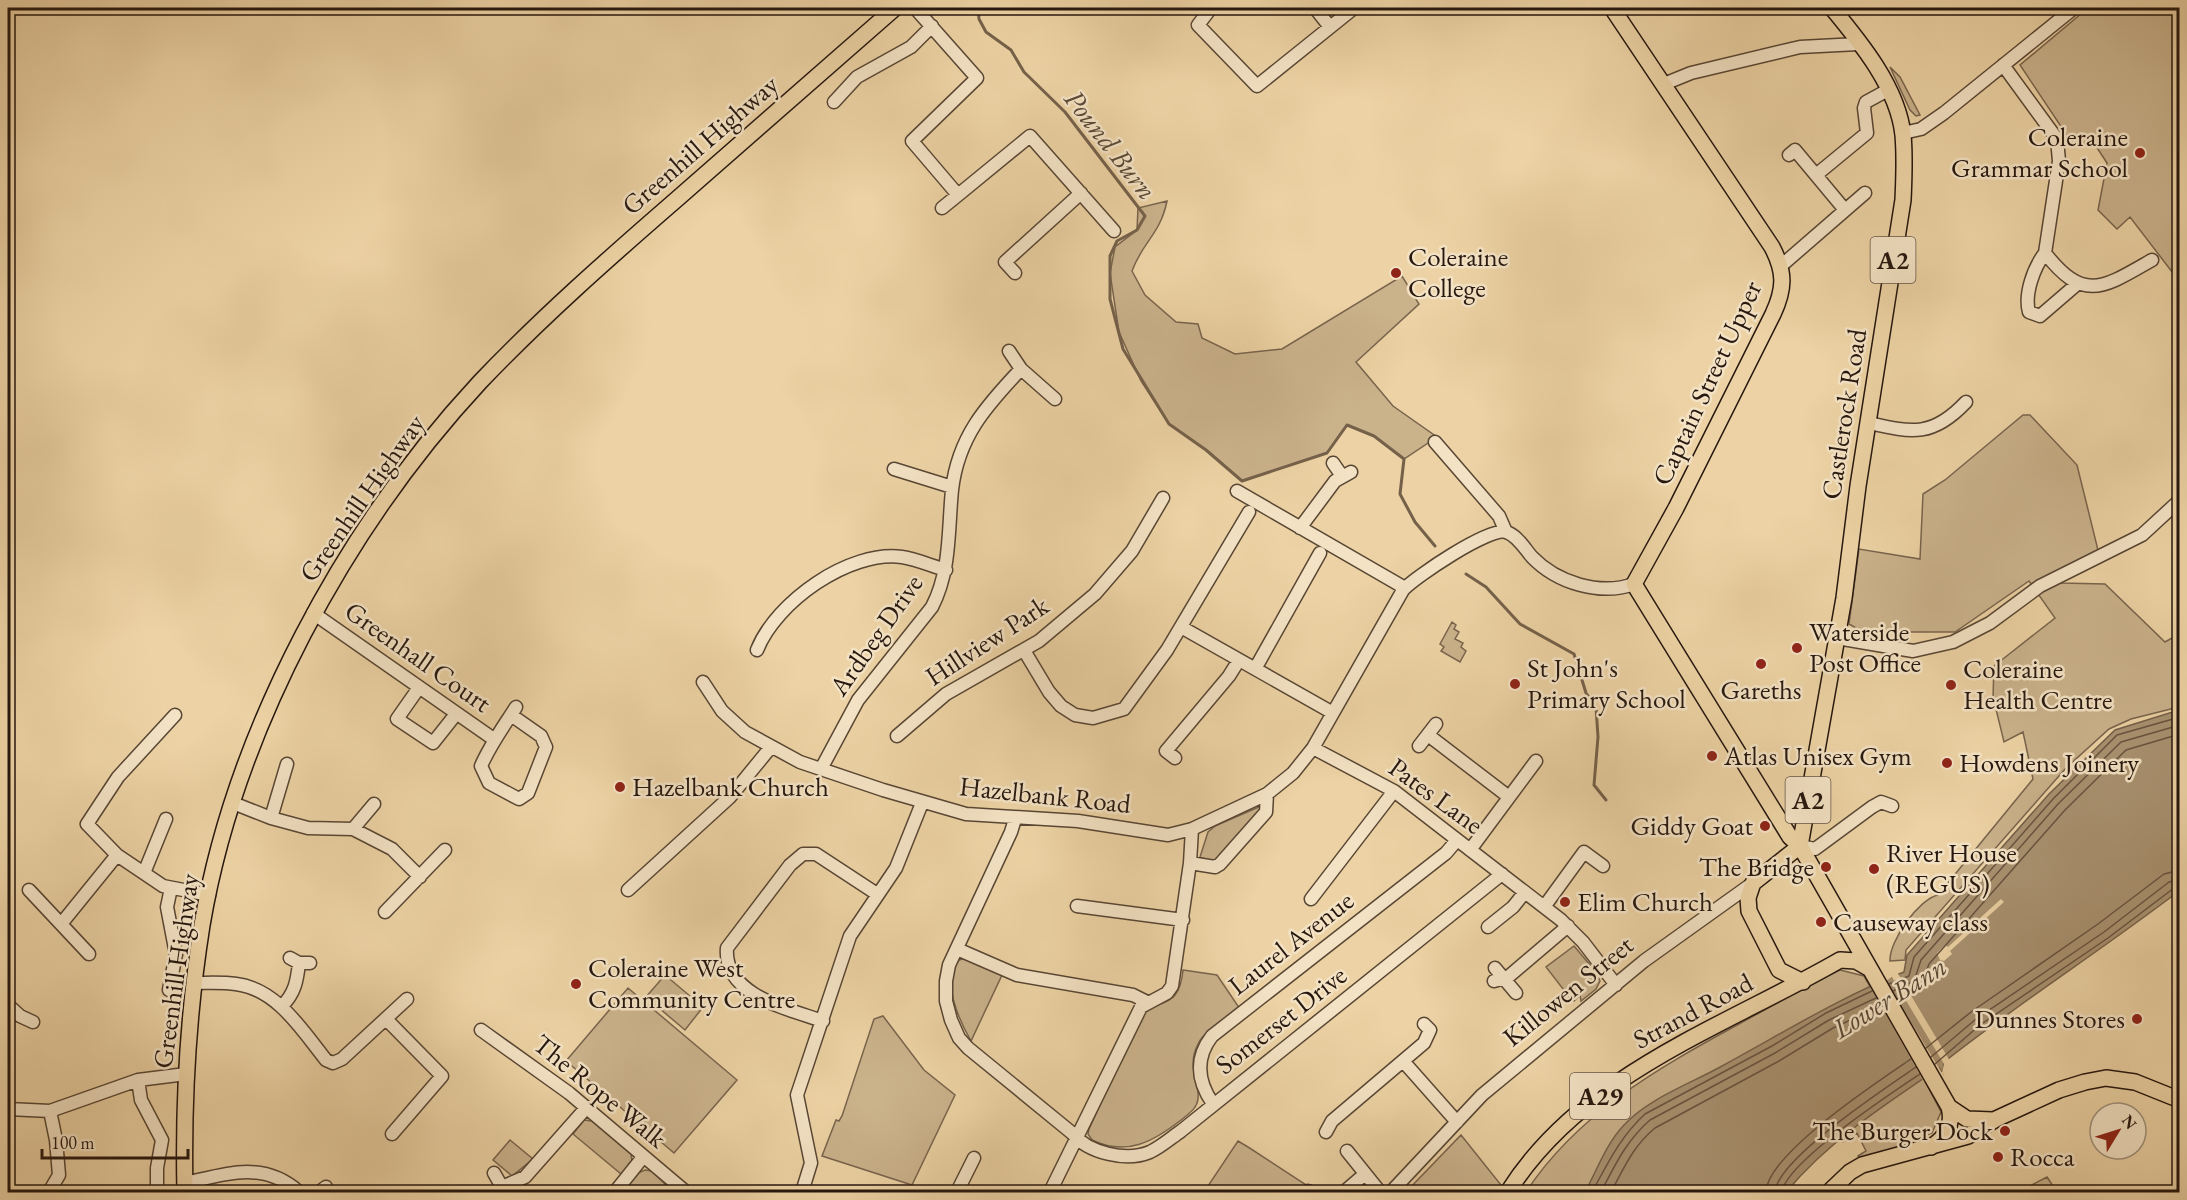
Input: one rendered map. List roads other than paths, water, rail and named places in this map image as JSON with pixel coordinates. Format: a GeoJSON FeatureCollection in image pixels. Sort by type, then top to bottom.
{"type":"FeatureCollection","features":[{"type":"Feature","properties":{"kind":"main road","name":"Greenhill Highway"},"geometry":{"type":"LineString","coordinates":[[185,1188],[186,1074],[194,983],[209,895],[234,803],[261,721],[313,614],[367,525],[417,455],[480,382],[562,300],[895,8]]}},
{"type":"Feature","properties":{"kind":"main road","name":"Captain Street Upper"},"geometry":{"type":"LineString","coordinates":[[1612,8],[1772,247],[1782,265],[1784,280],[1782,296],[1676,508],[1634,584]]}},
{"type":"Feature","properties":{"kind":"main road","name":"Castlerock Road"},"geometry":{"type":"LineString","coordinates":[[1800,846],[1837,638],[1903,200],[1903,133],[1888,90],[1832,8]]}},
{"type":"Feature","properties":{"kind":"main road"},"geometry":{"type":"LineString","coordinates":[[1634,584],[1790,837],[1800,846]]}},
{"type":"Feature","properties":{"kind":"main road","name":"Killowen Street"},"geometry":{"type":"LineString","coordinates":[[1753,883],[1800,846]]}},
{"type":"Feature","properties":{"kind":"main road","name":"A2"},"geometry":{"type":"LineString","coordinates":[[1800,846],[1852,936],[1863,962],[1949,1107],[1967,1119],[1996,1119]]}},
{"type":"Feature","properties":{"kind":"main road"},"geometry":{"type":"LineString","coordinates":[[1753,883],[1748,898],[1749,911],[1779,970],[1803,981]]}},
{"type":"Feature","properties":{"kind":"main road"},"geometry":{"type":"LineString","coordinates":[[1840,960],[1849,949],[1852,936]]}},
{"type":"Feature","properties":{"kind":"main road"},"geometry":{"type":"LineString","coordinates":[[1840,960],[1863,962]]}},
{"type":"Feature","properties":{"kind":"main road","name":"Strand Road"},"geometry":{"type":"LineString","coordinates":[[1508,1192],[1536,1153],[1587,1105],[1641,1067],[1840,960]]}},
{"type":"Feature","properties":{"kind":"main road"},"geometry":{"type":"LineString","coordinates":[[1765,1001],[1779,970]]}},
{"type":"Feature","properties":{"kind":"main road","name":"A2"},"geometry":{"type":"LineString","coordinates":[[1931,1147],[1968,1136],[1996,1119],[2075,1084],[2106,1078],[2135,1082],[2180,1100]]}},
{"type":"Feature","properties":{"kind":"main road"},"geometry":{"type":"LineString","coordinates":[[1829,1192],[1850,1172],[1862,1165],[1931,1147],[1948,1129],[1952,1120],[1949,1107]]}},
{"type":"Feature","properties":{"kind":"street"},"geometry":{"type":"LineString","coordinates":[[915,8],[977,78],[912,141],[958,195]]}},
{"type":"Feature","properties":{"kind":"street"},"geometry":{"type":"LineString","coordinates":[[1211,8],[1198,25],[1257,86],[1354,8]]}},
{"type":"Feature","properties":{"kind":"street"},"geometry":{"type":"LineString","coordinates":[[1315,8],[1330,27]]}},
{"type":"Feature","properties":{"kind":"street"},"geometry":{"type":"LineString","coordinates":[[1903,133],[1921,129],[1944,113],[2074,8]]}},
{"type":"Feature","properties":{"kind":"street"},"geometry":{"type":"LineString","coordinates":[[834,102],[857,77],[911,47],[932,26]]}},
{"type":"Feature","properties":{"kind":"street"},"geometry":{"type":"LineString","coordinates":[[1664,84],[1692,73],[1800,47],[1858,44]]}},
{"type":"Feature","properties":{"kind":"street"},"geometry":{"type":"LineString","coordinates":[[2003,65],[2056,139],[2059,161],[2045,252],[2038,262],[2026,302],[2029,312],[2040,316],[2076,285]]}},
{"type":"Feature","properties":{"kind":"street"},"geometry":{"type":"LineString","coordinates":[[1816,175],[1867,134],[1864,108],[1866,102],[1888,90]]}},
{"type":"Feature","properties":{"kind":"street"},"geometry":{"type":"LineString","coordinates":[[942,208],[1030,136],[1114,231]]}},
{"type":"Feature","properties":{"kind":"street"},"geometry":{"type":"LineString","coordinates":[[1789,155],[1795,150],[1845,210]]}},
{"type":"Feature","properties":{"kind":"street"},"geometry":{"type":"LineString","coordinates":[[1015,273],[1005,262],[1080,193]]}},
{"type":"Feature","properties":{"kind":"street"},"geometry":{"type":"LineString","coordinates":[[1782,265],[1865,193]]}},
{"type":"Feature","properties":{"kind":"street"},"geometry":{"type":"LineString","coordinates":[[2045,252],[2061,274],[2076,285],[2095,286],[2116,281],[2152,260]]}},
{"type":"Feature","properties":{"kind":"street"},"geometry":{"type":"LineString","coordinates":[[1009,351],[1021,369],[1055,399]]}},
{"type":"Feature","properties":{"kind":"street","name":"Ardbeg Drive"},"geometry":{"type":"LineString","coordinates":[[821,769],[858,700],[932,607],[941,590],[946,570],[952,487],[963,446],[981,412],[1021,369]]}},
{"type":"Feature","properties":{"kind":"street"},"geometry":{"type":"LineString","coordinates":[[1869,423],[1921,432],[1938,426],[1966,402]]}},
{"type":"Feature","properties":{"kind":"street"},"geometry":{"type":"LineString","coordinates":[[1435,442],[1499,516],[1506,532],[1515,537],[1534,559],[1561,578],[1575,584],[1617,589],[1634,584]]}},
{"type":"Feature","properties":{"kind":"street"},"geometry":{"type":"LineString","coordinates":[[1300,528],[1335,481],[1347,474],[1333,463]]}},
{"type":"Feature","properties":{"kind":"street"},"geometry":{"type":"LineString","coordinates":[[894,469],[952,487]]}},
{"type":"Feature","properties":{"kind":"street"},"geometry":{"type":"LineString","coordinates":[[1237,491],[1405,588]]}},
{"type":"Feature","properties":{"kind":"street","name":"Hillview Park"},"geometry":{"type":"LineString","coordinates":[[897,736],[946,694],[1025,652],[1095,594],[1132,551],[1163,498]]}},
{"type":"Feature","properties":{"kind":"street"},"geometry":{"type":"LineString","coordinates":[[1837,638],[1913,651],[1953,642],[1990,623],[2040,586],[2142,536],[2180,500]]}},
{"type":"Feature","properties":{"kind":"street"},"geometry":{"type":"LineString","coordinates":[[1025,652],[1061,706],[1075,715],[1094,718],[1124,709],[1141,689],[1181,627],[1249,512]]}},
{"type":"Feature","properties":{"kind":"street","name":"Hazelbank Road"},"geometry":{"type":"LineString","coordinates":[[703,682],[722,711],[735,724],[771,747],[821,769],[922,803],[966,814],[1015,819],[1078,821],[1168,835],[1192,829],[1267,794],[1293,773],[1313,748],[1405,588],[1415,578],[1489,534],[1506,532]]}},
{"type":"Feature","properties":{"kind":"street"},"geometry":{"type":"LineString","coordinates":[[1255,669],[1320,553]]}},
{"type":"Feature","properties":{"kind":"street"},"geometry":{"type":"LineString","coordinates":[[757,650],[796,598],[820,579],[850,566],[873,558],[901,557],[946,570]]}},
{"type":"Feature","properties":{"kind":"street","name":"Greenhall Court"},"geometry":{"type":"LineString","coordinates":[[313,614],[418,689],[495,740]]}},
{"type":"Feature","properties":{"kind":"street"},"geometry":{"type":"LineString","coordinates":[[1181,627],[1333,712]]}},
{"type":"Feature","properties":{"kind":"street"},"geometry":{"type":"LineString","coordinates":[[1175,758],[1166,751],[1229,676],[1239,660]]}},
{"type":"Feature","properties":{"kind":"street"},"geometry":{"type":"LineString","coordinates":[[418,689],[392,715],[433,743],[456,714]]}},
{"type":"Feature","properties":{"kind":"street","name":"Greenhall Court"},"geometry":{"type":"LineString","coordinates":[[513,711],[541,735],[546,747],[536,776],[523,797],[513,798],[495,787],[482,772],[481,766],[495,740],[513,711]]}},
{"type":"Feature","properties":{"kind":"street"},"geometry":{"type":"LineString","coordinates":[[175,715],[118,777],[87,824],[117,855],[163,886],[209,895]]}},
{"type":"Feature","properties":{"kind":"street"},"geometry":{"type":"LineString","coordinates":[[1419,746],[1436,724]]}},
{"type":"Feature","properties":{"kind":"street"},"geometry":{"type":"LineString","coordinates":[[1428,735],[1509,797]]}},
{"type":"Feature","properties":{"kind":"street"},"geometry":{"type":"LineString","coordinates":[[628,890],[730,797],[771,747]]}},
{"type":"Feature","properties":{"kind":"street","name":"Pates Lane"},"geometry":{"type":"LineString","coordinates":[[1313,748],[1394,792],[1502,874],[1568,926],[1616,985]]}},
{"type":"Feature","properties":{"kind":"street"},"geometry":{"type":"LineString","coordinates":[[1470,850],[1536,761]]}},
{"type":"Feature","properties":{"kind":"street"},"geometry":{"type":"LineString","coordinates":[[271,818],[287,764]]}},
{"type":"Feature","properties":{"kind":"street"},"geometry":{"type":"LineString","coordinates":[[1311,898],[1394,792]]}},
{"type":"Feature","properties":{"kind":"street"},"geometry":{"type":"LineString","coordinates":[[1190,863],[1215,867],[1220,864],[1266,812],[1267,794]]}},
{"type":"Feature","properties":{"kind":"street"},"geometry":{"type":"LineString","coordinates":[[1800,846],[1815,849],[1872,807],[1881,802],[1892,806]]}},
{"type":"Feature","properties":{"kind":"street"},"geometry":{"type":"LineString","coordinates":[[234,803],[271,818],[308,828],[353,829],[393,849],[420,877]]}},
{"type":"Feature","properties":{"kind":"street"},"geometry":{"type":"LineString","coordinates":[[802,1192],[811,1163],[797,1095],[850,936],[896,868],[922,803]]}},
{"type":"Feature","properties":{"kind":"street"},"geometry":{"type":"LineString","coordinates":[[353,829],[374,804]]}},
{"type":"Feature","properties":{"kind":"street"},"geometry":{"type":"LineString","coordinates":[[144,873],[166,819]]}},
{"type":"Feature","properties":{"kind":"street","name":"Somerset Drive"},"geometry":{"type":"LineString","coordinates":[[1015,819],[945,981],[951,1020],[959,1038],[975,1054],[1076,1138],[1097,1150],[1123,1156],[1148,1152],[1181,1131],[1502,874]]}},
{"type":"Feature","properties":{"kind":"street"},"geometry":{"type":"LineString","coordinates":[[1050,1192],[1136,1015],[1146,1002],[1167,993],[1172,986],[1190,863],[1192,829]]}},
{"type":"Feature","properties":{"kind":"street","name":"Laurel Avenue"},"geometry":{"type":"LineString","coordinates":[[1213,1104],[1200,1077],[1199,1059],[1212,1036],[1446,853],[1457,840]]}},
{"type":"Feature","properties":{"kind":"street"},"geometry":{"type":"LineString","coordinates":[[385,912],[445,850]]}},
{"type":"Feature","properties":{"kind":"street"},"geometry":{"type":"LineString","coordinates":[[1544,907],[1584,852],[1603,866]]}},
{"type":"Feature","properties":{"kind":"street"},"geometry":{"type":"LineString","coordinates":[[823,1021],[758,996],[734,978],[726,962],[728,948],[790,865],[803,854],[816,854],[877,894]]}},
{"type":"Feature","properties":{"kind":"street"},"geometry":{"type":"LineString","coordinates":[[61,924],[117,855]]}},
{"type":"Feature","properties":{"kind":"street","name":"Killowen Street"},"geometry":{"type":"LineString","coordinates":[[1391,1192],[1482,1095],[1662,948],[1719,910],[1753,883]]}},
{"type":"Feature","properties":{"kind":"street"},"geometry":{"type":"LineString","coordinates":[[169,990],[176,954],[167,907],[171,888]]}},
{"type":"Feature","properties":{"kind":"street"},"geometry":{"type":"LineString","coordinates":[[29,890],[89,954]]}},
{"type":"Feature","properties":{"kind":"street"},"geometry":{"type":"LineString","coordinates":[[1488,927],[1513,907],[1525,892]]}},
{"type":"Feature","properties":{"kind":"street"},"geometry":{"type":"LineString","coordinates":[[1077,906],[1182,920]]}},
{"type":"Feature","properties":{"kind":"street"},"geometry":{"type":"LineString","coordinates":[[1719,910],[1736,908],[1749,911]]}},
{"type":"Feature","properties":{"kind":"street"},"geometry":{"type":"LineString","coordinates":[[1499,980],[1568,926]]}},
{"type":"Feature","properties":{"kind":"street"},"geometry":{"type":"LineString","coordinates":[[957,949],[1017,975],[1133,995],[1146,1002]]}},
{"type":"Feature","properties":{"kind":"street"},"geometry":{"type":"LineString","coordinates":[[282,1006],[291,996],[296,984],[300,962]]}},
{"type":"Feature","properties":{"kind":"street"},"geometry":{"type":"LineString","coordinates":[[1495,968],[1499,980],[1516,993]]}},
{"type":"Feature","properties":{"kind":"street"},"geometry":{"type":"LineString","coordinates":[[156,974],[170,976]]}},
{"type":"Feature","properties":{"kind":"street"},"geometry":{"type":"LineString","coordinates":[[194,983],[238,984],[263,993],[282,1006],[326,1060],[333,1063],[342,1059],[406,999]]}},
{"type":"Feature","properties":{"kind":"street"},"geometry":{"type":"LineString","coordinates":[[8,1005],[20,1016],[33,1023]]}},
{"type":"Feature","properties":{"kind":"street"},"geometry":{"type":"LineString","coordinates":[[386,1019],[442,1076],[392,1134]]}},
{"type":"Feature","properties":{"kind":"street"},"geometry":{"type":"LineString","coordinates":[[1326,1132],[1332,1121],[1424,1043],[1430,1030],[1424,1024]]}},
{"type":"Feature","properties":{"kind":"street","name":"The Rope Walk"},"geometry":{"type":"LineString","coordinates":[[481,1030],[586,1108],[683,1192]]}},
{"type":"Feature","properties":{"kind":"street"},"geometry":{"type":"LineString","coordinates":[[1403,1061],[1457,1122]]}},
{"type":"Feature","properties":{"kind":"street"},"geometry":{"type":"LineString","coordinates":[[8,1109],[50,1111],[138,1080],[186,1074]]}},
{"type":"Feature","properties":{"kind":"street"},"geometry":{"type":"LineString","coordinates":[[138,1080],[141,1100],[152,1115],[162,1140],[157,1168],[157,1192]]}},
{"type":"Feature","properties":{"kind":"street"},"geometry":{"type":"LineString","coordinates":[[494,1173],[502,1187],[525,1177],[586,1108]]}},
{"type":"Feature","properties":{"kind":"street"},"geometry":{"type":"LineString","coordinates":[[49,1192],[58,1175],[56,1140],[50,1111]]}},
{"type":"Feature","properties":{"kind":"street"},"geometry":{"type":"LineString","coordinates":[[1347,1151],[1380,1192]]}},
{"type":"Feature","properties":{"kind":"street"},"geometry":{"type":"LineString","coordinates":[[615,1192],[643,1157]]}},
{"type":"Feature","properties":{"kind":"street"},"geometry":{"type":"LineString","coordinates":[[957,1192],[974,1158]]}},
{"type":"Feature","properties":{"kind":"street"},"geometry":{"type":"LineString","coordinates":[[185,1188],[255,1172],[279,1178],[299,1192]]}},
{"type":"Feature","properties":{"kind":"street"},"geometry":{"type":"LineString","coordinates":[[1344,1192],[1365,1174]]}},
{"type":"Feature","properties":{"kind":"water","name":"Lower Bann"},"geometry":{"type":"Polygon","coordinates":[[[2179,710],[2179,891],[1944,1062],[1943,1073],[1939,1068],[1858,1125],[1820,1156],[1786,1192],[1585,1192],[1612,1140],[1634,1115],[1645,1107],[1834,1004],[1904,972],[1907,955],[2049,794],[2115,730],[2179,710]]]}},
{"type":"Feature","properties":{"kind":"waterway","name":"Pound Burn"},"geometry":{"type":"LineString","coordinates":[[978,8],[979,19],[986,32],[1011,50],[1024,72],[1065,112],[1145,216],[1137,230],[1117,241],[1110,256],[1110,299],[1123,349],[1169,424],[1206,450],[1242,481],[1327,453],[1347,425],[1374,436],[1404,459],[1400,494],[1415,522],[1435,546]]}},
{"type":"Feature","properties":{"kind":"waterway","name":"Pound Burn"},"geometry":{"type":"LineString","coordinates":[[1466,574],[1486,587],[1520,624],[1574,654],[1586,693],[1596,707],[1598,737],[1594,785],[1606,800]]}},
{"type":"Feature","properties":{"kind":"place","name":"Coleraine Grammar School"},"geometry":{"type":"Point","coordinates":[2140,153]}},
{"type":"Feature","properties":{"kind":"place","name":"Coleraine College"},"geometry":{"type":"Point","coordinates":[1396,273]}},
{"type":"Feature","properties":{"kind":"place","name":"Waterside Post Office"},"geometry":{"type":"Point","coordinates":[1797,648]}},
{"type":"Feature","properties":{"kind":"place","name":"Gareths"},"geometry":{"type":"Point","coordinates":[1761,664]}},
{"type":"Feature","properties":{"kind":"place","name":"St John's Primary School"},"geometry":{"type":"Point","coordinates":[1515,684]}},
{"type":"Feature","properties":{"kind":"place","name":"Coleraine Health Centre"},"geometry":{"type":"Point","coordinates":[1951,685]}},
{"type":"Feature","properties":{"kind":"place","name":"Atlas Unisex Gym"},"geometry":{"type":"Point","coordinates":[1712,756]}},
{"type":"Feature","properties":{"kind":"place","name":"Howdens Joinery"},"geometry":{"type":"Point","coordinates":[1947,763]}},
{"type":"Feature","properties":{"kind":"place","name":"Hazelbank Church"},"geometry":{"type":"Point","coordinates":[620,787]}},
{"type":"Feature","properties":{"kind":"place","name":"Giddy Goat"},"geometry":{"type":"Point","coordinates":[1765,826]}},
{"type":"Feature","properties":{"kind":"place","name":"The Bridge"},"geometry":{"type":"Point","coordinates":[1826,867]}},
{"type":"Feature","properties":{"kind":"place","name":"River House (REGUS)"},"geometry":{"type":"Point","coordinates":[1874,869]}},
{"type":"Feature","properties":{"kind":"place","name":"Elim Church"},"geometry":{"type":"Point","coordinates":[1565,902]}},
{"type":"Feature","properties":{"kind":"place","name":"Causeway class"},"geometry":{"type":"Point","coordinates":[1821,922]}},
{"type":"Feature","properties":{"kind":"place","name":"Coleraine West Community Centre"},"geometry":{"type":"Point","coordinates":[576,984]}},
{"type":"Feature","properties":{"kind":"place","name":"Dunnes Stores"},"geometry":{"type":"Point","coordinates":[2137,1019]}},
{"type":"Feature","properties":{"kind":"place","name":"The Burger Dock"},"geometry":{"type":"Point","coordinates":[2005,1131]}},
{"type":"Feature","properties":{"kind":"place","name":"Rocca"},"geometry":{"type":"Point","coordinates":[1998,1157]}}]}
